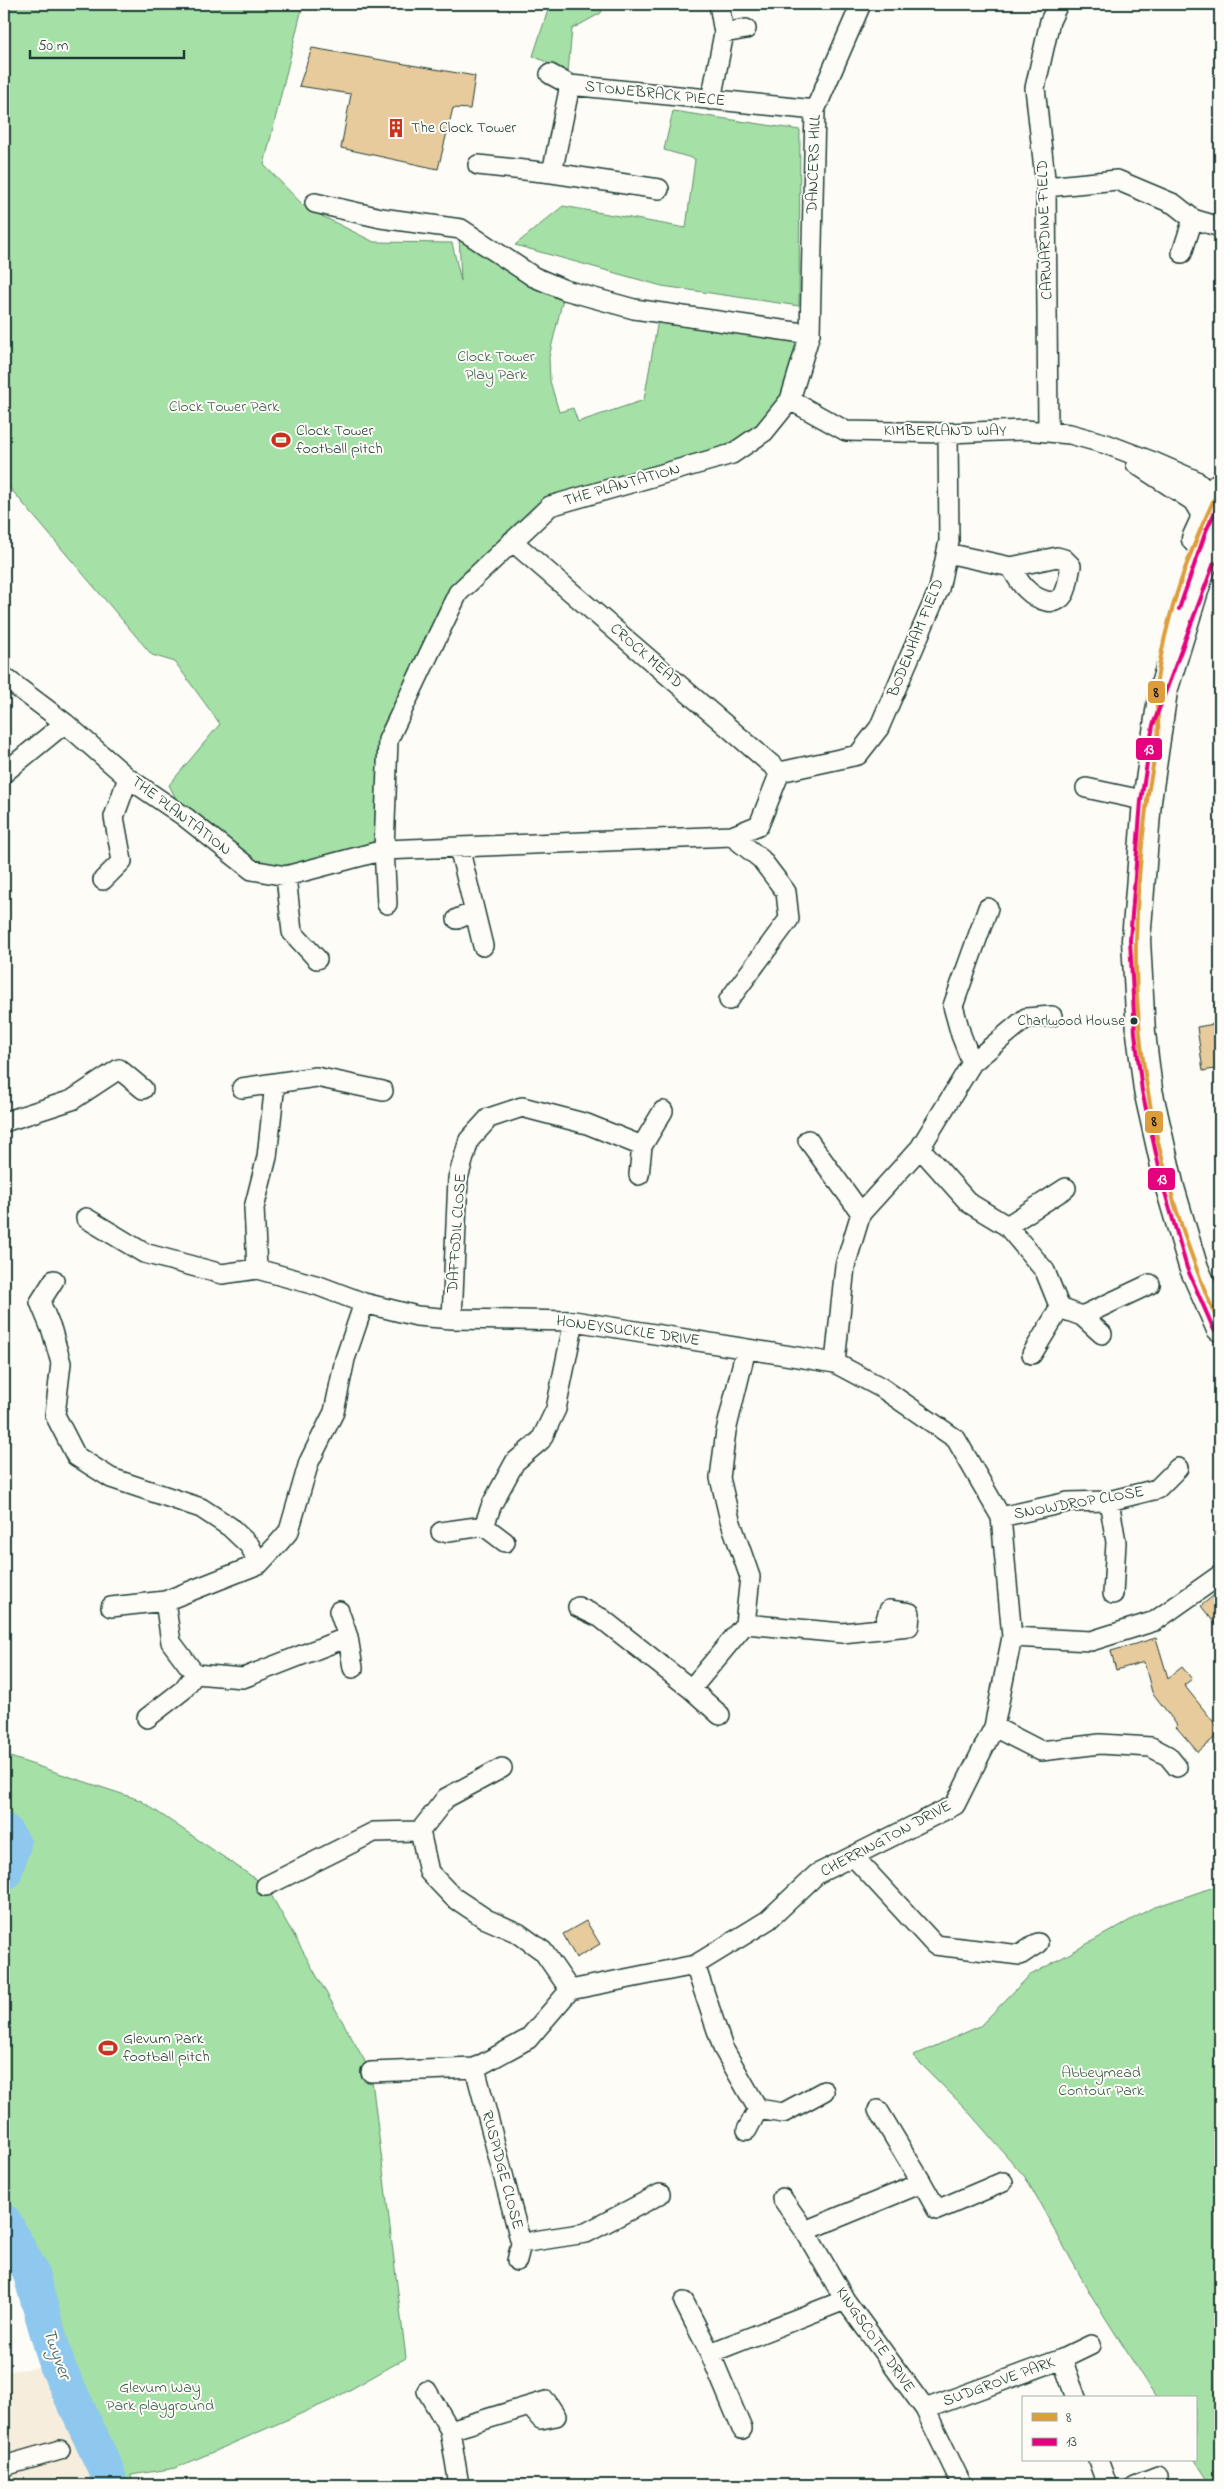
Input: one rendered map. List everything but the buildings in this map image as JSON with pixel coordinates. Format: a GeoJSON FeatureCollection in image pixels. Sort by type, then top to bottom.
{"type":"FeatureCollection","features":[{"type":"Feature","properties":{"kind":"street"},"geometry":{"type":"LineString","coordinates":[[711,100],[724,33],[719,4]]}},
{"type":"Feature","properties":{"kind":"street","name":"DANCERS HILL"},"geometry":{"type":"LineString","coordinates":[[810,334],[815,110],[861,4]]}},
{"type":"Feature","properties":{"kind":"street","name":"CARWARDINE FIELD"},"geometry":{"type":"LineString","coordinates":[[1048,431],[1046,187],[1035,88],[1050,21],[1058,4]]}},
{"type":"Feature","properties":{"kind":"street"},"geometry":{"type":"LineString","coordinates":[[724,33],[746,29]]}},
{"type":"Feature","properties":{"kind":"street"},"geometry":{"type":"LineString","coordinates":[[550,74],[570,85]]}},
{"type":"Feature","properties":{"kind":"street","name":"STONEBRACK PIECE"},"geometry":{"type":"LineString","coordinates":[[552,173],[570,85],[815,110]]}},
{"type":"Feature","properties":{"kind":"street"},"geometry":{"type":"LineString","coordinates":[[478,165],[552,173],[658,189]]}},
{"type":"Feature","properties":{"kind":"street"},"geometry":{"type":"LineString","coordinates":[[1046,187],[1117,180],[1174,204],[1193,219],[1220,227]]}},
{"type":"Feature","properties":{"kind":"street"},"geometry":{"type":"LineString","coordinates":[[315,203],[381,218],[461,229],[534,277],[564,290],[634,309],[810,334]]}},
{"type":"Feature","properties":{"kind":"street"},"geometry":{"type":"LineString","coordinates":[[1182,254],[1193,219]]}},
{"type":"Feature","properties":{"kind":"street","name":"THE PLANTATION"},"geometry":{"type":"LineString","coordinates":[[384,850],[388,740],[458,593],[550,506],[732,454],[764,432],[790,400],[810,334]]}},
{"type":"Feature","properties":{"kind":"street","name":"KIMBERLAND WAY"},"geometry":{"type":"LineString","coordinates":[[790,400],[846,431],[1048,431],[1106,444],[1210,499]]}},
{"type":"Feature","properties":{"kind":"street","name":"BODENHAM FIELD"},"geometry":{"type":"LineString","coordinates":[[780,772],[858,755],[879,728],[935,597],[947,553],[950,512],[948,432]]}},
{"type":"Feature","properties":{"kind":"street"},"geometry":{"type":"LineString","coordinates":[[1159,727],[1156,688],[1164,642],[1180,583],[1210,499]]}},
{"type":"Feature","properties":{"kind":"street","name":"CROCK MEAD"},"geometry":{"type":"LineString","coordinates":[[512,541],[780,772]]}},
{"type":"Feature","properties":{"kind":"street"},"geometry":{"type":"LineString","coordinates":[[947,553],[1011,567]]}},
{"type":"Feature","properties":{"kind":"street"},"geometry":{"type":"LineString","coordinates":[[1220,565],[1159,727],[1147,802],[1136,940],[1141,1033],[1148,1090],[1178,1214],[1194,1266],[1220,1327]]}},
{"type":"Feature","properties":{"kind":"street","name":"THE PLANTATION"},"geometry":{"type":"LineString","coordinates":[[4,677],[64,723],[128,778],[185,817],[252,870],[286,876],[384,850],[732,836],[759,825],[780,772]]}},
{"type":"Feature","properties":{"kind":"street"},"geometry":{"type":"LineString","coordinates":[[4,774],[64,723]]}},
{"type":"Feature","properties":{"kind":"street"},"geometry":{"type":"LineString","coordinates":[[103,880],[122,861],[114,817],[128,778]]}},
{"type":"Feature","properties":{"kind":"street"},"geometry":{"type":"LineString","coordinates":[[1086,788],[1147,802]]}},
{"type":"Feature","properties":{"kind":"street"},"geometry":{"type":"LineString","coordinates":[[729,1000],[789,919],[786,892],[761,859],[732,836]]}},
{"type":"Feature","properties":{"kind":"street"},"geometry":{"type":"LineString","coordinates":[[459,847],[484,946]]}},
{"type":"Feature","properties":{"kind":"street"},"geometry":{"type":"LineString","coordinates":[[384,850],[387,904]]}},
{"type":"Feature","properties":{"kind":"street"},"geometry":{"type":"LineString","coordinates":[[286,876],[292,932],[317,959]]}},
{"type":"Feature","properties":{"kind":"street"},"geometry":{"type":"LineString","coordinates":[[972,1063],[961,1035],[953,1006],[988,908]]}},
{"type":"Feature","properties":{"kind":"street"},"geometry":{"type":"LineString","coordinates":[[457,919],[474,912]]}},
{"type":"Feature","properties":{"kind":"street"},"geometry":{"type":"LineString","coordinates":[[835,1363],[845,1266],[861,1213],[920,1148],[972,1063],[1026,1018],[1052,1016]]}},
{"type":"Feature","properties":{"kind":"street"},"geometry":{"type":"LineString","coordinates":[[4,1122],[72,1100],[119,1069],[143,1089]]}},
{"type":"Feature","properties":{"kind":"street"},"geometry":{"type":"LineString","coordinates":[[242,1088],[316,1077],[383,1091]]}},
{"type":"Feature","properties":{"kind":"street"},"geometry":{"type":"LineString","coordinates":[[257,1269],[254,1208],[268,1157],[275,1083]]}},
{"type":"Feature","properties":{"kind":"street","name":"DAFFODIL CLOSE"},"geometry":{"type":"LineString","coordinates":[[452,1319],[458,1178],[469,1140],[489,1118],[522,1108],[587,1124],[642,1146]]}},
{"type":"Feature","properties":{"kind":"street"},"geometry":{"type":"LineString","coordinates":[[639,1175],[642,1146],[663,1111]]}},
{"type":"Feature","properties":{"kind":"street"},"geometry":{"type":"LineString","coordinates":[[808,1140],[829,1159],[861,1213]]}},
{"type":"Feature","properties":{"kind":"street"},"geometry":{"type":"LineString","coordinates":[[920,1148],[969,1203],[1007,1226],[1044,1271],[1060,1308],[1082,1316],[1102,1334]]}},
{"type":"Feature","properties":{"kind":"street"},"geometry":{"type":"LineString","coordinates":[[1007,1226],[1066,1188]]}},
{"type":"Feature","properties":{"kind":"street","name":"HONEYSUCKLE DRIVE"},"geometry":{"type":"LineString","coordinates":[[86,1218],[144,1253],[222,1274],[257,1269],[319,1286],[364,1303],[417,1316],[452,1319],[574,1321],[835,1363],[882,1388],[956,1439],[1001,1517],[1012,1637]]}},
{"type":"Feature","properties":{"kind":"street"},"geometry":{"type":"LineString","coordinates":[[54,1280],[40,1302],[52,1331],[60,1363],[55,1416],[76,1456],[111,1478],[201,1508],[230,1527],[250,1546],[259,1564]]}},
{"type":"Feature","properties":{"kind":"street"},"geometry":{"type":"LineString","coordinates":[[1082,1316],[1150,1284]]}},
{"type":"Feature","properties":{"kind":"street"},"geometry":{"type":"LineString","coordinates":[[111,1607],[165,1601],[259,1564],[288,1531],[309,1462],[334,1412],[345,1359],[364,1303]]}},
{"type":"Feature","properties":{"kind":"street"},"geometry":{"type":"LineString","coordinates":[[1032,1354],[1060,1308]]}},
{"type":"Feature","properties":{"kind":"street"},"geometry":{"type":"LineString","coordinates":[[484,1526],[492,1504],[515,1462],[540,1440],[556,1409],[574,1321]]}},
{"type":"Feature","properties":{"kind":"street"},"geometry":{"type":"LineString","coordinates":[[691,1688],[745,1624],[750,1577],[730,1520],[720,1478],[726,1431],[746,1349]]}},
{"type":"Feature","properties":{"kind":"street","name":"SNOWDROP CLOSE"},"geometry":{"type":"LineString","coordinates":[[1001,1517],[1068,1502],[1109,1501],[1161,1496],[1178,1468]]}},
{"type":"Feature","properties":{"kind":"street"},"geometry":{"type":"LineString","coordinates":[[1109,1501],[1116,1542],[1113,1594]]}},
{"type":"Feature","properties":{"kind":"street"},"geometry":{"type":"LineString","coordinates":[[442,1532],[484,1526],[505,1542]]}},
{"type":"Feature","properties":{"kind":"street"},"geometry":{"type":"LineString","coordinates":[[1012,1637],[1091,1641],[1155,1620],[1220,1575]]}},
{"type":"Feature","properties":{"kind":"street"},"geometry":{"type":"LineString","coordinates":[[165,1601],[171,1642],[194,1674],[243,1678],[348,1637]]}},
{"type":"Feature","properties":{"kind":"street"},"geometry":{"type":"LineString","coordinates":[[578,1607],[601,1618],[691,1688],[720,1715]]}},
{"type":"Feature","properties":{"kind":"street"},"geometry":{"type":"LineString","coordinates":[[339,1611],[348,1637],[353,1668]]}},
{"type":"Feature","properties":{"kind":"street"},"geometry":{"type":"LineString","coordinates":[[745,1624],[842,1633],[909,1626]]}},
{"type":"Feature","properties":{"kind":"street","name":"CHERRINGTON DRIVE"},"geometry":{"type":"LineString","coordinates":[[570,1990],[695,1965],[768,1920],[817,1874],[955,1805],[994,1727],[1012,1637]]}},
{"type":"Feature","properties":{"kind":"street"},"geometry":{"type":"LineString","coordinates":[[147,1718],[184,1690],[194,1674]]}},
{"type":"Feature","properties":{"kind":"street"},"geometry":{"type":"LineString","coordinates":[[994,1727],[1041,1750],[1100,1744],[1151,1747],[1168,1756],[1177,1767]]}},
{"type":"Feature","properties":{"kind":"street"},"geometry":{"type":"LineString","coordinates":[[420,1831],[446,1798],[502,1768]]}},
{"type":"Feature","properties":{"kind":"street"},"geometry":{"type":"LineString","coordinates":[[266,1886],[374,1832],[420,1831]]}},
{"type":"Feature","properties":{"kind":"street"},"geometry":{"type":"LineString","coordinates":[[371,2072],[475,2068],[528,2039],[570,1990],[543,1952],[518,1933],[486,1919],[453,1898],[430,1872],[420,1831]]}},
{"type":"Feature","properties":{"kind":"street"},"geometry":{"type":"LineString","coordinates":[[853,1856],[935,1949],[1020,1954],[1038,1943]]}},
{"type":"Feature","properties":{"kind":"street"},"geometry":{"type":"LineString","coordinates":[[695,1965],[723,2048],[758,2109]]}},
{"type":"Feature","properties":{"kind":"street","name":"RUSPIDGE CLOSE"},"geometry":{"type":"LineString","coordinates":[[475,2068],[519,2252],[586,2233],[660,2194]]}},
{"type":"Feature","properties":{"kind":"street"},"geometry":{"type":"LineString","coordinates":[[758,2109],[782,2113],[824,2091]]}},
{"type":"Feature","properties":{"kind":"street"},"geometry":{"type":"LineString","coordinates":[[747,2130],[758,2109]]}},
{"type":"Feature","properties":{"kind":"street"},"geometry":{"type":"LineString","coordinates":[[878,2110],[937,2210],[1003,2182]]}},
{"type":"Feature","properties":{"kind":"street"},"geometry":{"type":"LineString","coordinates":[[805,2231],[922,2183]]}},
{"type":"Feature","properties":{"kind":"street","name":"KINGSCOTE DRIVE"},"geometry":{"type":"LineString","coordinates":[[782,2198],[805,2231],[845,2300],[925,2409],[962,2485]]}},
{"type":"Feature","properties":{"kind":"street"},"geometry":{"type":"LineString","coordinates":[[710,2353],[845,2300]]}},
{"type":"Feature","properties":{"kind":"street"},"geometry":{"type":"LineString","coordinates":[[684,2302],[710,2353],[742,2429]]}},
{"type":"Feature","properties":{"kind":"street"},"geometry":{"type":"LineString","coordinates":[[1062,2359],[1091,2345]]}},
{"type":"Feature","properties":{"kind":"street","name":"SUDGROVE PARK"},"geometry":{"type":"LineString","coordinates":[[925,2409],[1062,2359],[1075,2396]]}},
{"type":"Feature","properties":{"kind":"street"},"geometry":{"type":"LineString","coordinates":[[427,2391],[450,2430],[459,2485]]}},
{"type":"Feature","properties":{"kind":"street"},"geometry":{"type":"LineString","coordinates":[[450,2430],[546,2401],[556,2416]]}},
{"type":"Feature","properties":{"kind":"street"},"geometry":{"type":"LineString","coordinates":[[4,2466],[60,2450]]}},
{"type":"Feature","properties":{"kind":"street"},"geometry":{"type":"LineString","coordinates":[[1099,2462],[1107,2485]]}},
{"type":"Feature","properties":{"kind":"street"},"geometry":{"type":"LineString","coordinates":[[1135,2485],[1158,2476]]}},
{"type":"Feature","properties":{"kind":"shaded area"},"geometry":{"type":"Polygon","coordinates":[[[57,2365],[107,2472],[110,2485],[4,2485],[4,2372],[57,2365]]]}},
{"type":"Feature","properties":{"kind":"green space","name":"Clock Tower Park"},"geometry":{"type":"Polygon","coordinates":[[[4,4],[303,4],[264,165],[306,208],[374,242],[452,243],[461,281],[459,235],[565,290],[549,357],[550,381],[559,412],[573,408],[578,422],[644,400],[659,314],[810,334],[790,400],[732,454],[550,506],[458,593],[388,740],[384,850],[286,876],[252,870],[185,817],[169,785],[220,724],[175,662],[152,655],[4,481],[4,4]]]}},
{"type":"Feature","properties":{"kind":"green space"},"geometry":{"type":"Polygon","coordinates":[[[550,4],[604,4],[601,13],[572,29],[568,72],[533,56],[550,4]]]}},
{"type":"Feature","properties":{"kind":"green space"},"geometry":{"type":"Polygon","coordinates":[[[673,111],[800,130],[799,306],[662,286],[515,245],[563,206],[686,228],[695,159],[664,150],[673,111]]]}},
{"type":"Feature","properties":{"kind":"green space","name":"Glevum Way Park playground"},"geometry":{"type":"Polygon","coordinates":[[[4,1755],[140,1800],[266,1886],[371,2072],[406,2358],[330,2401],[176,2468],[131,2475],[133,2485],[110,2485],[107,2472],[57,2365],[30,2271],[4,2222],[4,1755]]]}},
{"type":"Feature","properties":{"kind":"green space","name":"Abbeymead Contour Park"},"geometry":{"type":"Polygon","coordinates":[[[1220,1885],[1220,2485],[1211,2485],[1196,2462],[1196,2396],[1155,2396],[1091,2295],[1025,2177],[965,2108],[913,2056],[980,2026],[1029,1976],[1152,1908],[1220,1885]]]}},
{"type":"Feature","properties":{"kind":"waterway","name":"Twyver"},"geometry":{"type":"LineString","coordinates":[[4,1813],[13,1844]]}},
{"type":"Feature","properties":{"kind":"waterway","name":"Twyver"},"geometry":{"type":"LineString","coordinates":[[4,1831],[13,1844],[4,1873]]}},
{"type":"Feature","properties":{"kind":"waterway","name":"Twyver"},"geometry":{"type":"LineString","coordinates":[[4,2222],[30,2271],[57,2365],[107,2472],[110,2485]]}},
{"type":"Feature","properties":{"kind":"transit line","name":"8"},"geometry":{"type":"LineString","coordinates":[[1220,487],[1189,557],[1166,630],[1161,655],[1156,687],[1158,737],[1143,836],[1138,887],[1136,939],[1140,1039],[1157,1138],[1184,1234],[1220,1327]]}},
{"type":"Feature","properties":{"kind":"transit line","name":"13"},"geometry":{"type":"LineString","coordinates":[[1179,609],[1206,531],[1220,501]]}},
{"type":"Feature","properties":{"kind":"transit line","name":"13"},"geometry":{"type":"LineString","coordinates":[[1214,563],[1153,725],[1141,801],[1130,940],[1135,1033],[1142,1091],[1164,1189],[1187,1268],[1214,1330]]}},
{"type":"Feature","properties":{"kind":"place","name":"The Clock Tower"},"geometry":{"type":"Point","coordinates":[396,128]}},
{"type":"Feature","properties":{"kind":"place","name":"Clock Tower football pitch"},"geometry":{"type":"Point","coordinates":[281,440]}},
{"type":"Feature","properties":{"kind":"place","name":"Charlwood House"},"geometry":{"type":"Point","coordinates":[1134,1021]}},
{"type":"Feature","properties":{"kind":"place","name":"Glevum Park football pitch"},"geometry":{"type":"Point","coordinates":[108,2048]}},
{"type":"Feature","properties":{"kind":"park label","name":"Clock Tower Play Park"},"geometry":{"type":"Point","coordinates":[496,366]}}]}
